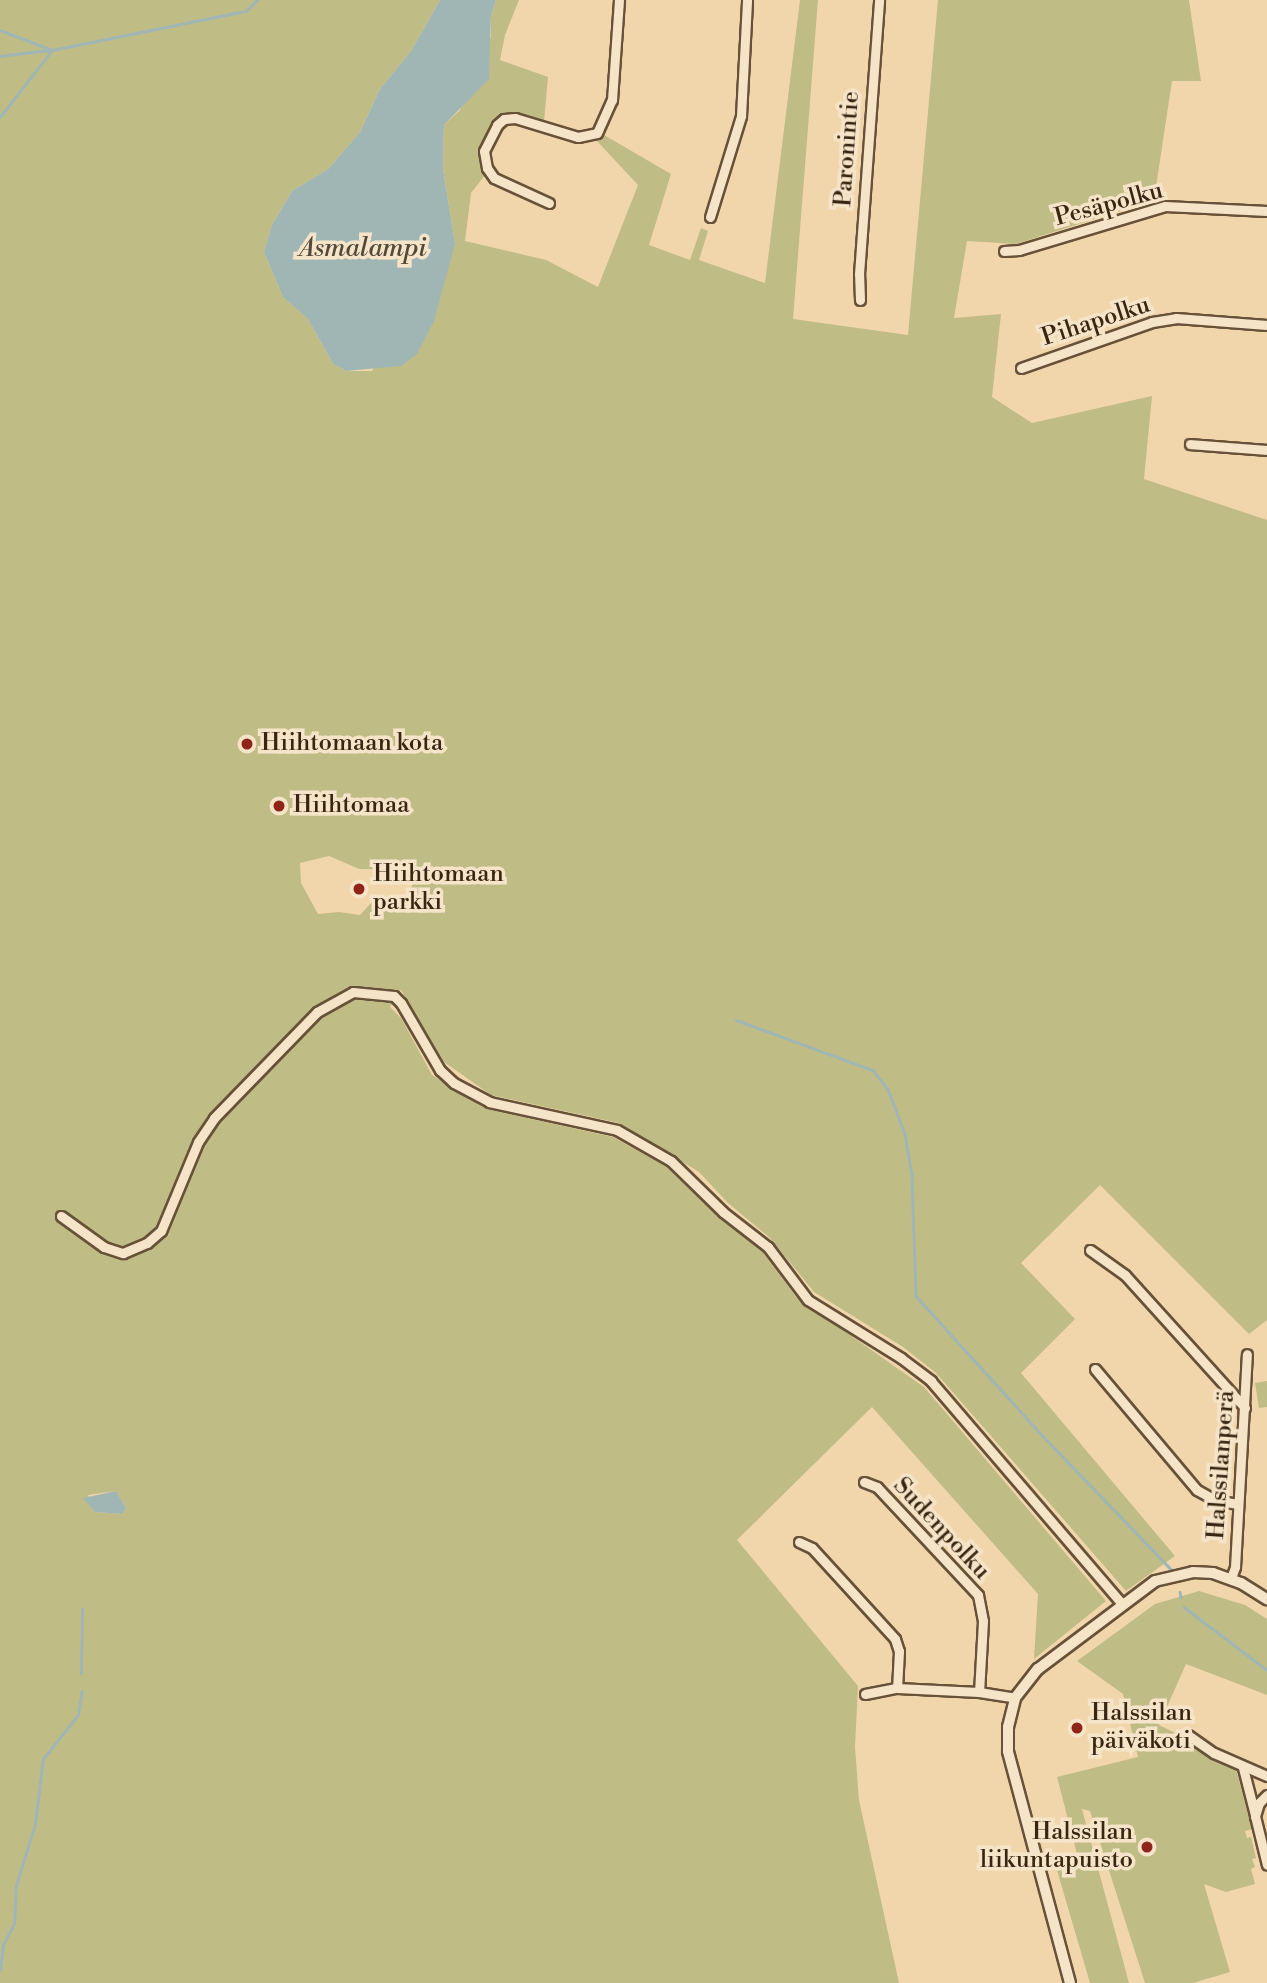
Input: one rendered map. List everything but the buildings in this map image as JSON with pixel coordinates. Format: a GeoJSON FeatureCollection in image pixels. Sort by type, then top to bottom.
{"type":"FeatureCollection","features":[{"type":"Feature","properties":{"kind":"street"},"geometry":{"type":"LineString","coordinates":[[549,203],[494,178],[487,168],[484,151],[491,133],[504,119],[528,120],[578,137],[597,133],[612,100],[619,0]]}},
{"type":"Feature","properties":{"kind":"street"},"geometry":{"type":"LineString","coordinates":[[710,217],[741,116],[747,0]]}},
{"type":"Feature","properties":{"kind":"street","name":"Paronintie"},"geometry":{"type":"LineString","coordinates":[[860,300],[879,0]]}},
{"type":"Feature","properties":{"kind":"street","name":"Pesäpolku"},"geometry":{"type":"LineString","coordinates":[[1004,251],[1019,250],[1165,206],[1267,211]]}},
{"type":"Feature","properties":{"kind":"street","name":"Pihapolku"},"geometry":{"type":"LineString","coordinates":[[1021,368],[1152,322],[1176,318],[1267,325]]}},
{"type":"Feature","properties":{"kind":"street"},"geometry":{"type":"LineString","coordinates":[[1190,444],[1267,450]]}},
{"type":"Feature","properties":{"kind":"street"},"geometry":{"type":"LineString","coordinates":[[61,1216],[104,1247],[123,1253],[147,1243],[161,1231],[198,1142],[214,1118],[317,1012],[353,992],[394,996],[401,1003],[440,1070],[454,1083],[489,1102],[617,1130],[671,1160],[723,1212],[768,1247],[808,1300],[901,1358],[931,1381],[1122,1604]]}},
{"type":"Feature","properties":{"kind":"street"},"geometry":{"type":"LineString","coordinates":[[1090,1250],[1125,1275],[1245,1408]]}},
{"type":"Feature","properties":{"kind":"street","name":"Halssilanperä"},"geometry":{"type":"LineString","coordinates":[[1231,1578],[1235,1567],[1247,1354]]}},
{"type":"Feature","properties":{"kind":"street"},"geometry":{"type":"LineString","coordinates":[[1095,1369],[1197,1490],[1215,1500],[1238,1504]]}},
{"type":"Feature","properties":{"kind":"street","name":"Sudenpolku"},"geometry":{"type":"LineString","coordinates":[[864,1482],[877,1487],[978,1595],[983,1621],[979,1692]]}},
{"type":"Feature","properties":{"kind":"street"},"geometry":{"type":"LineString","coordinates":[[799,1542],[812,1548],[895,1639],[899,1651],[897,1688]]}},
{"type":"Feature","properties":{"kind":"street"},"geometry":{"type":"LineString","coordinates":[[1070,1983],[1008,1751],[1008,1727],[1015,1698],[1038,1669],[1155,1581],[1177,1574],[1213,1573],[1231,1578],[1267,1599]]}},
{"type":"Feature","properties":{"kind":"street"},"geometry":{"type":"LineString","coordinates":[[865,1694],[897,1688],[979,1692],[1015,1698]]}},
{"type":"Feature","properties":{"kind":"street"},"geometry":{"type":"LineString","coordinates":[[1188,1735],[1244,1768],[1267,1776]]}},
{"type":"Feature","properties":{"kind":"street"},"geometry":{"type":"LineString","coordinates":[[1244,1768],[1267,1866]]}},
{"type":"Feature","properties":{"kind":"street"},"geometry":{"type":"LineString","coordinates":[[1255,1816],[1259,1803],[1267,1795]]}},
{"type":"Feature","properties":{"kind":"shaded area"},"geometry":{"type":"Polygon","coordinates":[[[0,0],[440,0],[411,51],[380,89],[360,132],[328,169],[292,191],[272,225],[264,252],[283,297],[308,319],[333,364],[346,371],[372,371],[455,244],[443,169],[444,125],[460,110],[491,37],[491,15],[496,0],[519,0],[505,35],[500,60],[548,77],[544,122],[519,115],[494,118],[480,151],[486,174],[471,193],[465,241],[546,260],[598,287],[638,185],[596,140],[604,135],[671,174],[649,245],[690,260],[701,228],[708,231],[699,260],[765,283],[800,0],[818,0],[793,319],[908,335],[938,0],[1189,0],[1201,81],[1172,81],[1154,200],[1016,244],[967,241],[954,318],[1001,314],[992,397],[1032,423],[1152,396],[1144,479],[1267,520],[1267,1320],[1249,1334],[1100,1185],[1021,1263],[1075,1319],[1021,1373],[1175,1556],[1126,1591],[936,1373],[903,1347],[814,1292],[770,1238],[728,1203],[699,1172],[619,1123],[491,1095],[444,1062],[401,990],[390,1007],[401,1018],[432,1075],[486,1109],[613,1137],[665,1166],[717,1216],[761,1250],[796,1297],[924,1387],[1106,1601],[1034,1659],[1038,1594],[872,1407],[737,1540],[858,1686],[855,1747],[859,1800],[899,1983],[0,1983],[0,0]],[[329,856],[300,863],[301,883],[318,914],[339,912],[360,915],[372,902],[410,900],[414,870],[359,869],[329,856]],[[116,1491],[88,1495],[95,1512],[123,1514],[126,1508],[116,1491]]]}},
{"type":"Feature","properties":{"kind":"shaded area"},"geometry":{"type":"Polygon","coordinates":[[[1267,1381],[1267,1407],[1259,1408],[1255,1383],[1267,1381]]]}},
{"type":"Feature","properties":{"kind":"shaded area"},"geometry":{"type":"Polygon","coordinates":[[[1199,1591],[1245,1605],[1267,1619],[1267,1695],[1186,1664],[1159,1725],[1200,1745],[1236,1769],[1252,1829],[1245,1831],[1247,1838],[1251,1837],[1256,1858],[1252,1859],[1255,1867],[1251,1869],[1255,1884],[1226,1892],[1204,1884],[1230,1972],[1193,1983],[1145,1983],[1090,1811],[1082,1809],[1129,1983],[1090,1983],[1054,1860],[1077,1854],[1057,1777],[1138,1757],[1123,1694],[1077,1661],[1155,1604],[1199,1591]]]}},
{"type":"Feature","properties":{"kind":"water","name":"Asmalampi"},"geometry":{"type":"Polygon","coordinates":[[[440,0],[496,0],[491,15],[489,79],[444,125],[443,169],[455,244],[434,321],[417,354],[401,366],[346,371],[333,364],[308,319],[283,297],[264,252],[272,225],[292,191],[328,169],[360,132],[380,89],[411,51],[440,0]]]}},
{"type":"Feature","properties":{"kind":"water"},"geometry":{"type":"Polygon","coordinates":[[[116,1491],[126,1508],[123,1514],[95,1512],[83,1498],[116,1491]]]}},
{"type":"Feature","properties":{"kind":"waterway"},"geometry":{"type":"LineString","coordinates":[[0,117],[52,50],[246,11],[257,0]]}},
{"type":"Feature","properties":{"kind":"waterway"},"geometry":{"type":"LineString","coordinates":[[0,30],[52,50]]}},
{"type":"Feature","properties":{"kind":"waterway"},"geometry":{"type":"LineString","coordinates":[[0,56],[49,50]]}},
{"type":"Feature","properties":{"kind":"waterway"},"geometry":{"type":"LineString","coordinates":[[736,1020],[873,1070],[888,1089],[905,1134],[912,1175],[916,1296],[1042,1435],[1174,1572]]}},
{"type":"Feature","properties":{"kind":"waterway"},"geometry":{"type":"LineString","coordinates":[[1180,1592],[1181,1597]]}},
{"type":"Feature","properties":{"kind":"waterway"},"geometry":{"type":"LineString","coordinates":[[1184,1607],[1267,1670]]}},
{"type":"Feature","properties":{"kind":"waterway"},"geometry":{"type":"LineString","coordinates":[[81,1674],[82,1609]]}},
{"type":"Feature","properties":{"kind":"waterway"},"geometry":{"type":"LineString","coordinates":[[0,1970],[3,1945],[14,1923],[16,1886],[35,1824],[43,1759],[78,1715],[82,1691]]}},
{"type":"Feature","properties":{"kind":"place","name":"Hiihtomaan kota"},"geometry":{"type":"Point","coordinates":[247,744]}},
{"type":"Feature","properties":{"kind":"place","name":"Hiihtomaa"},"geometry":{"type":"Point","coordinates":[279,806]}},
{"type":"Feature","properties":{"kind":"place","name":"Hiihtomaan parkki"},"geometry":{"type":"Point","coordinates":[359,889]}},
{"type":"Feature","properties":{"kind":"place","name":"Halssilan päiväkoti"},"geometry":{"type":"Point","coordinates":[1077,1728]}},
{"type":"Feature","properties":{"kind":"place","name":"Halssilan liikuntapuisto"},"geometry":{"type":"Point","coordinates":[1147,1847]}}]}
